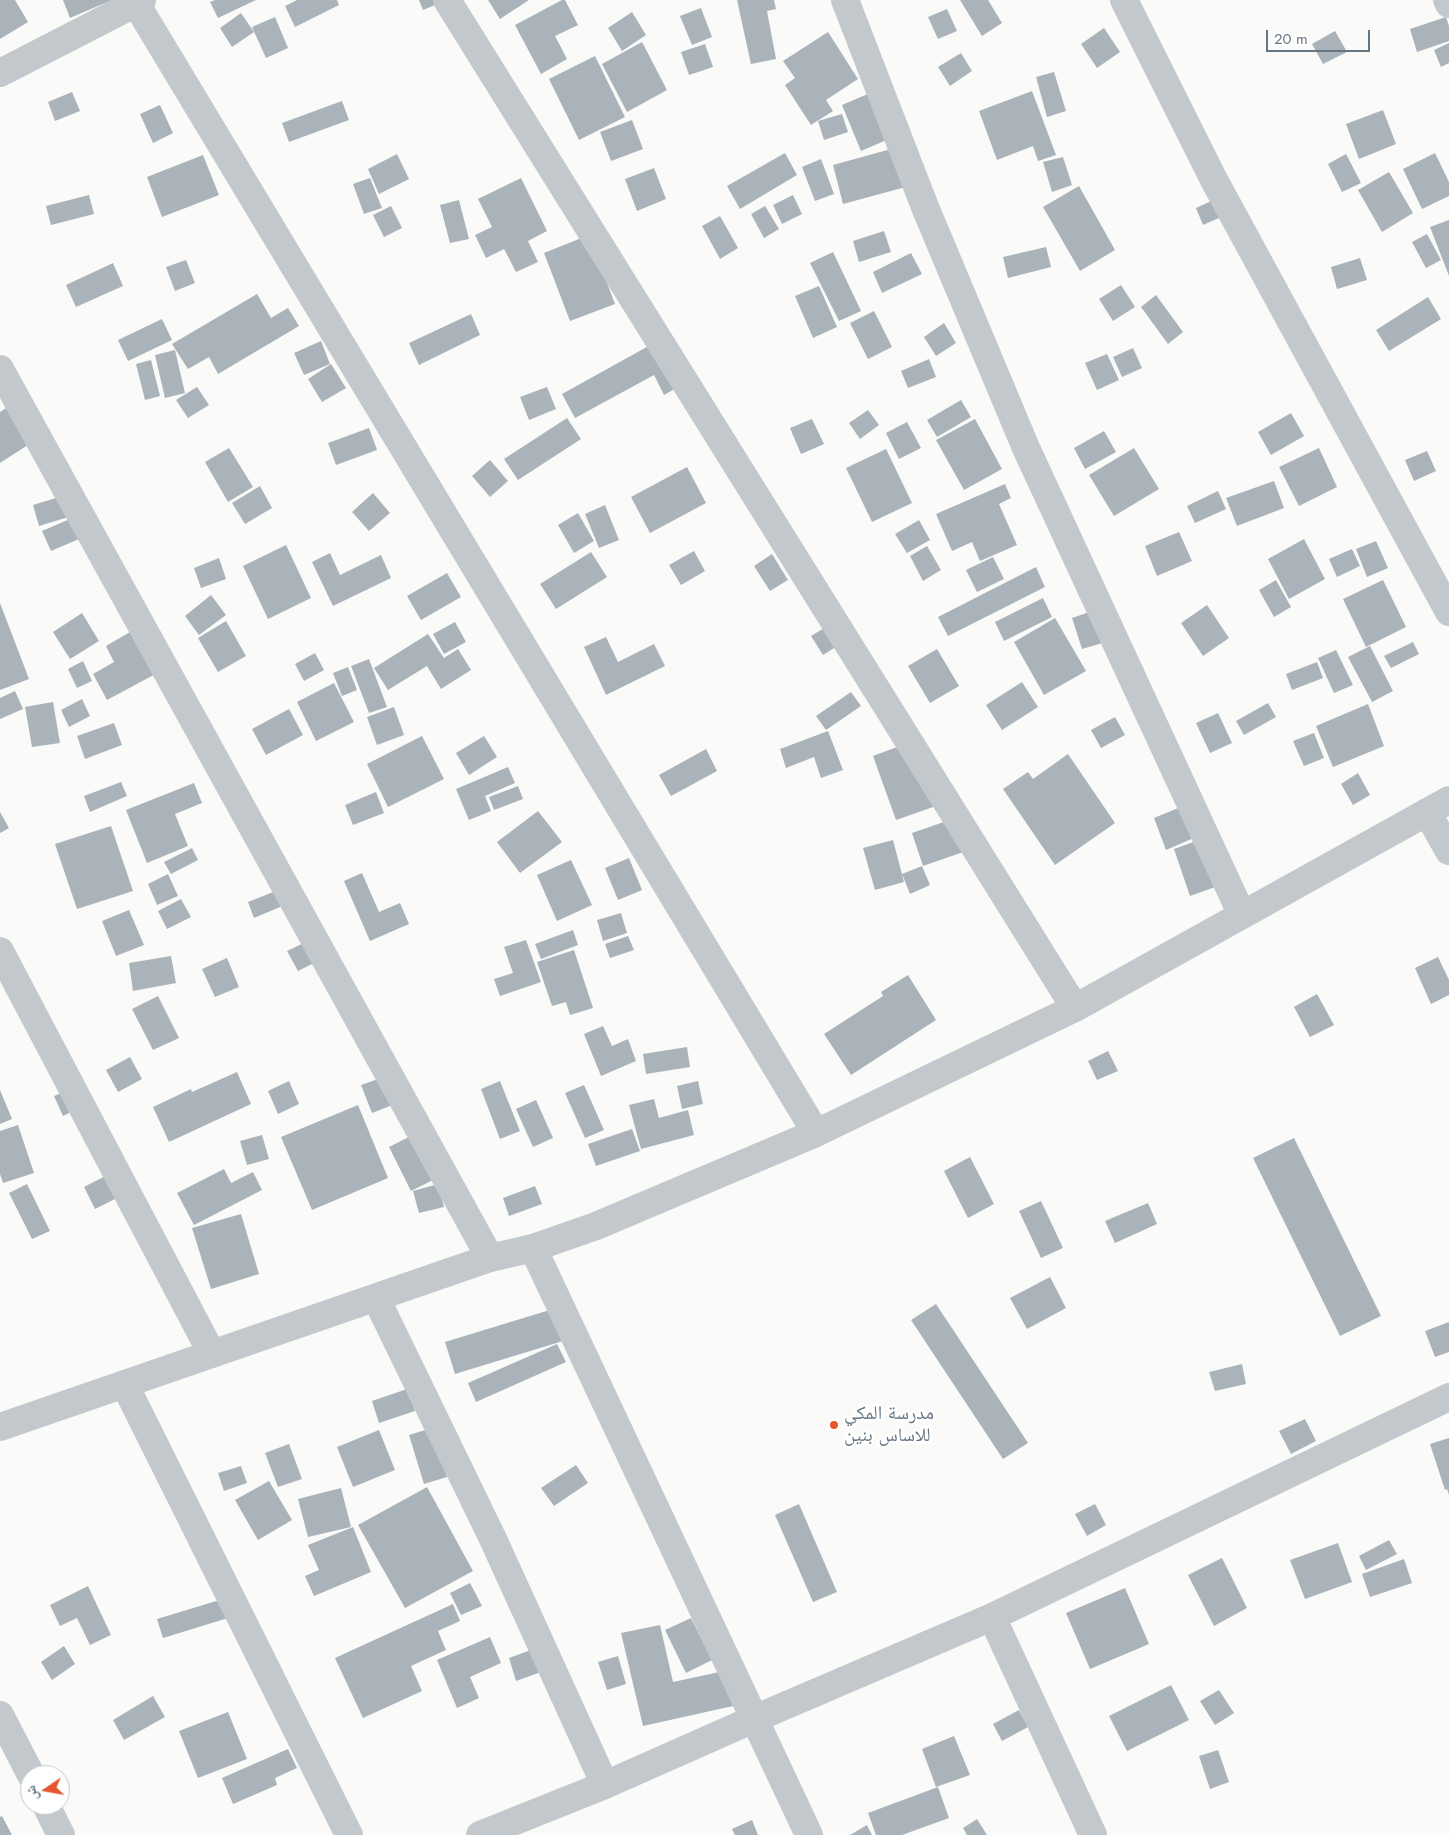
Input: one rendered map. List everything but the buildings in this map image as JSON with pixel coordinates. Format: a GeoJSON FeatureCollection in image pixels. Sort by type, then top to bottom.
{"type":"FeatureCollection","features":[{"type":"Feature","properties":{"kind":"street"},"geometry":{"type":"LineString","coordinates":[[448,0],[1075,1008]]}},
{"type":"Feature","properties":{"kind":"street"},"geometry":{"type":"LineString","coordinates":[[845,0],[925,207],[1026,448],[1242,915]]}},
{"type":"Feature","properties":{"kind":"street"},"geometry":{"type":"LineString","coordinates":[[1124,0],[1214,180],[1449,612]]}},
{"type":"Feature","properties":{"kind":"street"},"geometry":{"type":"LineString","coordinates":[[1447,0],[1449,4]]}},
{"type":"Feature","properties":{"kind":"street"},"geometry":{"type":"LineString","coordinates":[[0,73],[137,1],[816,1133]]}},
{"type":"Feature","properties":{"kind":"street"},"geometry":{"type":"LineString","coordinates":[[0,369],[490,1258]]}},
{"type":"Feature","properties":{"kind":"street"},"geometry":{"type":"LineString","coordinates":[[0,1427],[490,1258],[533,1248],[596,1226],[816,1133],[1075,1008],[1438,806],[1449,851]]}},
{"type":"Feature","properties":{"kind":"street"},"geometry":{"type":"LineString","coordinates":[[0,951],[212,1354]]}},
{"type":"Feature","properties":{"kind":"street"},"geometry":{"type":"LineString","coordinates":[[533,1248],[809,1835]]}},
{"type":"Feature","properties":{"kind":"street"},"geometry":{"type":"LineString","coordinates":[[376,1298],[493,1539],[605,1785]]}},
{"type":"Feature","properties":{"kind":"street"},"geometry":{"type":"LineString","coordinates":[[124,1385],[349,1835]]}},
{"type":"Feature","properties":{"kind":"street"},"geometry":{"type":"LineString","coordinates":[[480,1835],[605,1785],[754,1719],[992,1618],[1449,1397]]}},
{"type":"Feature","properties":{"kind":"street"},"geometry":{"type":"LineString","coordinates":[[992,1618],[1092,1835]]}},
{"type":"Feature","properties":{"kind":"street"},"geometry":{"type":"LineString","coordinates":[[0,1715],[26,1765]]}},
{"type":"Feature","properties":{"kind":"street"},"geometry":{"type":"LineString","coordinates":[[51,1815],[61,1835]]}},
{"type":"Feature","properties":{"kind":"place","name":"مدرسة المكي للاساس بنين"},"geometry":{"type":"Point","coordinates":[834,1425]}}]}
